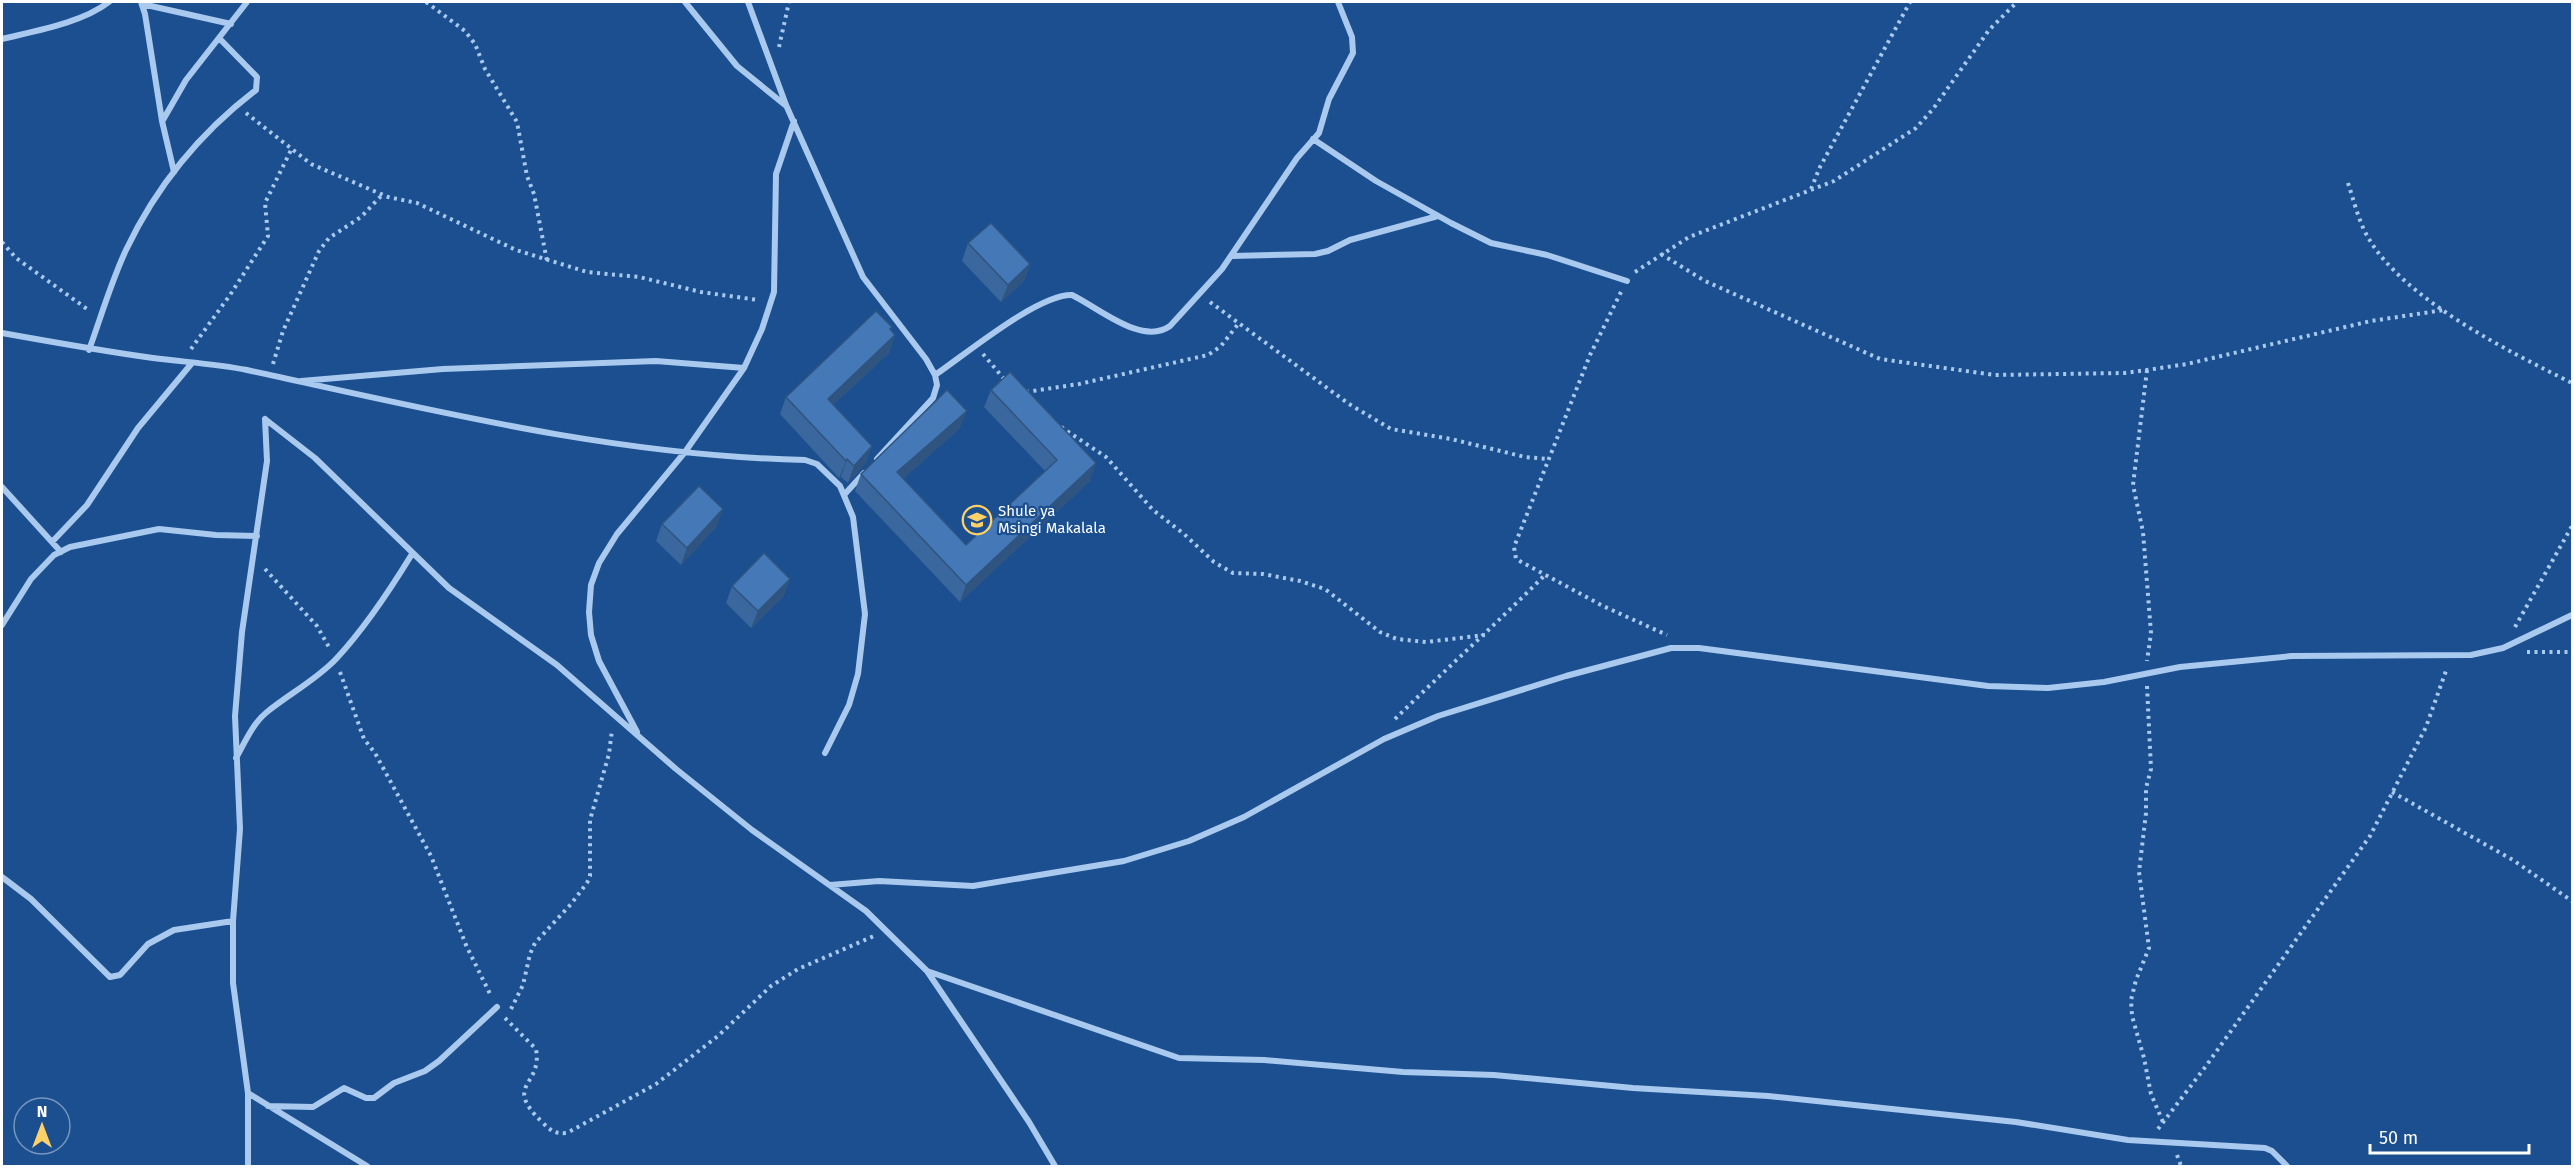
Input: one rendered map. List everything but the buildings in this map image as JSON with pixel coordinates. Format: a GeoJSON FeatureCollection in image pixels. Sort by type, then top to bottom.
{"type":"FeatureCollection","features":[{"type":"Feature","properties":{"kind":"street"},"geometry":{"type":"LineString","coordinates":[[2,39],[51,27],[101,8],[109,2]]}},
{"type":"Feature","properties":{"kind":"street"},"geometry":{"type":"LineString","coordinates":[[162,121],[186,80],[248,2]]}},
{"type":"Feature","properties":{"kind":"street"},"geometry":{"type":"LineString","coordinates":[[685,2],[737,66],[786,105]]}},
{"type":"Feature","properties":{"kind":"street"},"geometry":{"type":"LineString","coordinates":[[748,2],[786,105],[863,277],[926,360],[935,375],[937,385],[933,398],[844,495]]}},
{"type":"Feature","properties":{"kind":"street"},"geometry":{"type":"LineString","coordinates":[[935,375],[1042,302],[1064,295],[1080,299],[1143,333],[1163,331],[1199,295],[1232,256],[1297,158],[1319,133],[1329,99],[1353,53],[1352,37],[1338,2]]}},
{"type":"Feature","properties":{"kind":"street"},"geometry":{"type":"LineString","coordinates":[[174,171],[162,121],[141,3],[231,24]]}},
{"type":"Feature","properties":{"kind":"street"},"geometry":{"type":"LineString","coordinates":[[88,350],[126,250],[174,171],[217,122],[256,90],[257,77],[219,38]]}},
{"type":"Feature","properties":{"kind":"street"},"geometry":{"type":"LineString","coordinates":[[640,736],[599,661],[591,635],[589,612],[591,585],[599,563],[617,534],[684,452],[744,368],[762,328],[774,292],[776,174],[794,121]]}},
{"type":"Feature","properties":{"kind":"street"},"geometry":{"type":"LineString","coordinates":[[1313,140],[1376,181],[1491,243],[1547,255],[1627,281]]}},
{"type":"Feature","properties":{"kind":"street"},"geometry":{"type":"LineString","coordinates":[[1232,256],[1314,254],[1328,251],[1350,240],[1438,216]]}},
{"type":"Feature","properties":{"kind":"street"},"geometry":{"type":"LineString","coordinates":[[2,333],[88,350],[245,370],[519,427],[684,452],[805,460],[817,464],[840,486],[853,517],[865,614],[858,674],[849,705],[825,753]]}},
{"type":"Feature","properties":{"kind":"street"},"geometry":{"type":"LineString","coordinates":[[295,382],[443,369],[645,361],[744,368]]}},
{"type":"Feature","properties":{"kind":"street"},"geometry":{"type":"LineString","coordinates":[[52,542],[87,505],[138,428],[192,363]]}},
{"type":"Feature","properties":{"kind":"street"},"geometry":{"type":"LineString","coordinates":[[248,1167],[248,1093],[233,982],[233,921],[240,829],[235,760],[235,716],[242,632],[267,461],[265,419],[315,458],[412,555],[449,588],[557,665],[752,830],[866,911],[927,971],[1029,1122],[1055,1167]]}},
{"type":"Feature","properties":{"kind":"street"},"geometry":{"type":"LineString","coordinates":[[2,487],[61,552]]}},
{"type":"Feature","properties":{"kind":"street"},"geometry":{"type":"LineString","coordinates":[[2,625],[31,579],[54,555],[70,548],[159,529],[216,536],[257,536]]}},
{"type":"Feature","properties":{"kind":"street"},"geometry":{"type":"LineString","coordinates":[[235,760],[253,728],[266,712],[290,697],[336,659],[387,594],[412,555]]}},
{"type":"Feature","properties":{"kind":"street"},"geometry":{"type":"LineString","coordinates":[[830,885],[879,881],[973,886],[1124,861],[1189,841],[1244,817],[1384,739],[1438,716],[1566,676],[1671,648],[1694,648],[1988,686],[2048,688],[2104,682],[2190,666],[2292,656],[2471,655],[2503,648],[2572,615]]}},
{"type":"Feature","properties":{"kind":"street"},"geometry":{"type":"LineString","coordinates":[[2,877],[31,899],[77,946],[110,977],[114,978],[120,975],[148,944],[174,930],[233,921]]}},
{"type":"Feature","properties":{"kind":"street"},"geometry":{"type":"LineString","coordinates":[[927,971],[1179,1058],[1264,1060],[1403,1072],[1494,1076],[1633,1088],[1768,1096],[2004,1121],[2148,1142],[2265,1148],[2287,1167]]}},
{"type":"Feature","properties":{"kind":"street"},"geometry":{"type":"LineString","coordinates":[[268,1106],[313,1107],[344,1089],[366,1098],[374,1098],[394,1083],[425,1071],[440,1061],[497,1007]]}},
{"type":"Feature","properties":{"kind":"street"},"geometry":{"type":"LineString","coordinates":[[248,1093],[367,1167]]}},
{"type":"Feature","properties":{"kind":"path"},"geometry":{"type":"LineString","coordinates":[[426,2],[465,31],[517,122],[547,261]]}},
{"type":"Feature","properties":{"kind":"path"},"geometry":{"type":"LineString","coordinates":[[773,71],[789,2]]}},
{"type":"Feature","properties":{"kind":"path"},"geometry":{"type":"LineString","coordinates":[[1811,189],[1820,167],[1910,2]]}},
{"type":"Feature","properties":{"kind":"path"},"geometry":{"type":"LineString","coordinates":[[1694,648],[1516,559],[1514,547],[1590,355],[1627,281],[1660,254],[1689,237],[1834,181],[1916,128],[1989,30],[2017,2]]}},
{"type":"Feature","properties":{"kind":"path"},"geometry":{"type":"LineString","coordinates":[[236,105],[311,164],[383,194],[417,203],[479,234],[547,261],[587,272],[639,277],[701,292],[770,301]]}},
{"type":"Feature","properties":{"kind":"path"},"geometry":{"type":"LineString","coordinates":[[182,362],[205,326],[230,296],[268,236],[264,203],[291,150]]}},
{"type":"Feature","properties":{"kind":"path"},"geometry":{"type":"LineString","coordinates":[[2348,183],[2368,238],[2392,271],[2444,309],[2491,339],[2572,383]]}},
{"type":"Feature","properties":{"kind":"path"},"geometry":{"type":"LineString","coordinates":[[269,376],[283,331],[318,251],[329,238],[361,217],[383,194]]}},
{"type":"Feature","properties":{"kind":"path"},"geometry":{"type":"LineString","coordinates":[[2,242],[16,258],[100,318]]}},
{"type":"Feature","properties":{"kind":"path"},"geometry":{"type":"LineString","coordinates":[[1660,254],[1705,281],[1880,359],[1995,375],[2125,373],[2147,370],[2198,362],[2371,321],[2444,309]]}},
{"type":"Feature","properties":{"kind":"path"},"geometry":{"type":"LineString","coordinates":[[1199,295],[1349,404],[1391,429],[1451,439],[1524,457],[1549,459]]}},
{"type":"Feature","properties":{"kind":"path"},"geometry":{"type":"LineString","coordinates":[[1016,393],[1079,384],[1208,355],[1221,346],[1239,323]]}},
{"type":"Feature","properties":{"kind":"path"},"geometry":{"type":"LineString","coordinates":[[976,346],[1010,385]]}},
{"type":"Feature","properties":{"kind":"path"},"geometry":{"type":"LineString","coordinates":[[2147,370],[2133,485],[2143,532],[2151,633],[2146,674],[2151,768],[2146,788],[2146,813],[2139,872],[2149,948],[2136,980],[2131,1000],[2132,1016],[2151,1094],[2163,1122]]}},
{"type":"Feature","properties":{"kind":"path"},"geometry":{"type":"LineString","coordinates":[[1053,421],[1106,457],[1153,510],[1184,534],[1214,562],[1233,573],[1263,574],[1300,580],[1325,589],[1380,632],[1397,639],[1426,642],[1485,635]]}},
{"type":"Feature","properties":{"kind":"path"},"geometry":{"type":"LineString","coordinates":[[2503,648],[2572,526]]}},
{"type":"Feature","properties":{"kind":"path"},"geometry":{"type":"LineString","coordinates":[[254,558],[317,626],[336,659],[364,739],[375,753],[431,856],[466,945],[497,1007],[506,1020],[536,1049],[536,1065],[523,1099],[551,1131],[557,1134],[567,1133],[656,1084],[718,1036],[771,986],[798,969],[886,930]]}},
{"type":"Feature","properties":{"kind":"path"},"geometry":{"type":"LineString","coordinates":[[1389,726],[1545,575]]}},
{"type":"Feature","properties":{"kind":"path"},"geometry":{"type":"LineString","coordinates":[[2148,1142],[2206,1066],[2283,954],[2370,836],[2426,727],[2451,655]]}},
{"type":"Feature","properties":{"kind":"path"},"geometry":{"type":"LineString","coordinates":[[506,1020],[523,985],[535,943],[571,904],[590,876],[590,820],[609,754],[615,714]]}},
{"type":"Feature","properties":{"kind":"path"},"geometry":{"type":"LineString","coordinates":[[2392,792],[2513,860],[2572,901]]}},
{"type":"Feature","properties":{"kind":"place","name":"Shule ya Msingi Makalala"},"geometry":{"type":"Point","coordinates":[977,520]}}]}
